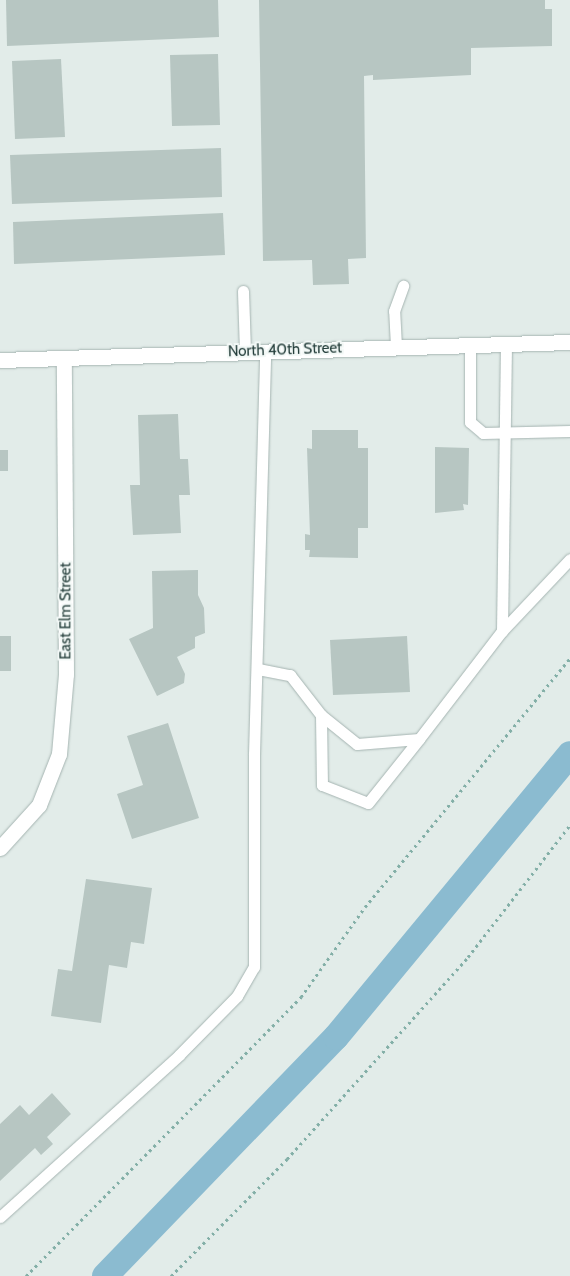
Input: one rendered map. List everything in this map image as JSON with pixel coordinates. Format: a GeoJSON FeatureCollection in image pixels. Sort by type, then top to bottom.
{"type":"FeatureCollection","features":[{"type":"Feature","properties":{"kind":"main road","name":"North 40th Street"},"geometry":{"type":"LineString","coordinates":[[0,360],[265,350],[570,342]]}},
{"type":"Feature","properties":{"kind":"main road","name":"East Elm Street"},"geometry":{"type":"LineString","coordinates":[[1,848],[39,806],[59,754],[66,674],[64,358]]}},
{"type":"Feature","properties":{"kind":"lane"},"geometry":{"type":"LineString","coordinates":[[396,346],[394,311],[402,286]]}},
{"type":"Feature","properties":{"kind":"lane"},"geometry":{"type":"LineString","coordinates":[[243,291],[245,351]]}},
{"type":"Feature","properties":{"kind":"lane"},"geometry":{"type":"LineString","coordinates":[[502,631],[506,344]]}},
{"type":"Feature","properties":{"kind":"lane"},"geometry":{"type":"LineString","coordinates":[[470,345],[470,422],[483,433],[570,431]]}},
{"type":"Feature","properties":{"kind":"lane"},"geometry":{"type":"LineString","coordinates":[[0,1217],[179,1055],[237,996],[254,967],[254,764],[265,350]]}},
{"type":"Feature","properties":{"kind":"lane"},"geometry":{"type":"LineString","coordinates":[[321,715],[322,784],[368,803],[502,631],[570,559]]}},
{"type":"Feature","properties":{"kind":"lane"},"geometry":{"type":"LineString","coordinates":[[258,669],[290,675],[321,715],[356,744],[419,739]]}},
{"type":"Feature","properties":{"kind":"path"},"geometry":{"type":"LineString","coordinates":[[26,1276],[301,997],[365,907],[570,658]]}},
{"type":"Feature","properties":{"kind":"path"},"geometry":{"type":"LineString","coordinates":[[171,1276],[288,1159],[468,957],[570,825]]}},
{"type":"Feature","properties":{"kind":"building"},"geometry":{"type":"Polygon","coordinates":[[[6,0],[218,0],[219,37],[7,46],[6,0]]]}},
{"type":"Feature","properties":{"kind":"building"},"geometry":{"type":"Polygon","coordinates":[[[259,0],[545,0],[545,9],[552,9],[552,46],[471,48],[471,75],[373,80],[373,75],[364,76],[366,258],[348,259],[349,284],[313,285],[312,260],[263,261],[259,0]]]}},
{"type":"Feature","properties":{"kind":"building"},"geometry":{"type":"Polygon","coordinates":[[[218,54],[220,125],[172,126],[170,55],[218,54]]]}},
{"type":"Feature","properties":{"kind":"building"},"geometry":{"type":"Polygon","coordinates":[[[61,59],[65,137],[15,139],[12,61],[61,59]]]}},
{"type":"Feature","properties":{"kind":"building"},"geometry":{"type":"Polygon","coordinates":[[[221,148],[222,197],[12,204],[10,155],[221,148]]]}},
{"type":"Feature","properties":{"kind":"building"},"geometry":{"type":"Polygon","coordinates":[[[223,213],[225,255],[14,264],[13,222],[223,213]]]}},
{"type":"Feature","properties":{"kind":"building"},"geometry":{"type":"Polygon","coordinates":[[[178,414],[180,459],[188,459],[190,495],[179,495],[181,533],[133,535],[130,485],[140,485],[138,415],[178,414]]]}},
{"type":"Feature","properties":{"kind":"building"},"geometry":{"type":"Polygon","coordinates":[[[312,430],[358,430],[358,448],[368,448],[368,528],[358,528],[358,558],[309,557],[310,550],[305,550],[305,534],[310,535],[307,448],[312,449],[312,430]]]}},
{"type":"Feature","properties":{"kind":"building"},"geometry":{"type":"Polygon","coordinates":[[[435,447],[469,448],[468,505],[463,504],[464,510],[435,513],[435,447]]]}},
{"type":"Feature","properties":{"kind":"building"},"geometry":{"type":"Polygon","coordinates":[[[0,450],[8,450],[8,471],[0,471],[0,450]]]}},
{"type":"Feature","properties":{"kind":"building"},"geometry":{"type":"Polygon","coordinates":[[[198,570],[198,595],[204,608],[205,633],[195,637],[195,648],[177,657],[185,674],[184,683],[157,696],[129,639],[153,628],[152,571],[198,570]]]}},
{"type":"Feature","properties":{"kind":"building"},"geometry":{"type":"Polygon","coordinates":[[[0,636],[11,636],[11,671],[0,671],[0,636]]]}},
{"type":"Feature","properties":{"kind":"building"},"geometry":{"type":"Polygon","coordinates":[[[407,636],[410,692],[333,695],[330,640],[407,636]]]}},
{"type":"Feature","properties":{"kind":"building"},"geometry":{"type":"Polygon","coordinates":[[[168,723],[199,818],[132,839],[117,794],[143,785],[127,736],[168,723]]]}},
{"type":"Feature","properties":{"kind":"building"},"geometry":{"type":"Polygon","coordinates":[[[86,879],[152,888],[144,944],[131,942],[127,968],[109,965],[101,1023],[51,1016],[58,969],[72,971],[86,879]]]}},
{"type":"Feature","properties":{"kind":"building"},"geometry":{"type":"Polygon","coordinates":[[[52,1093],[71,1114],[47,1137],[53,1144],[41,1155],[35,1148],[0,1181],[0,1124],[20,1105],[29,1115],[52,1093]]]}},
{"type":"Feature","properties":{"kind":"waterway"},"geometry":{"type":"LineString","coordinates":[[105,1276],[336,1037],[570,754]]}}]}
